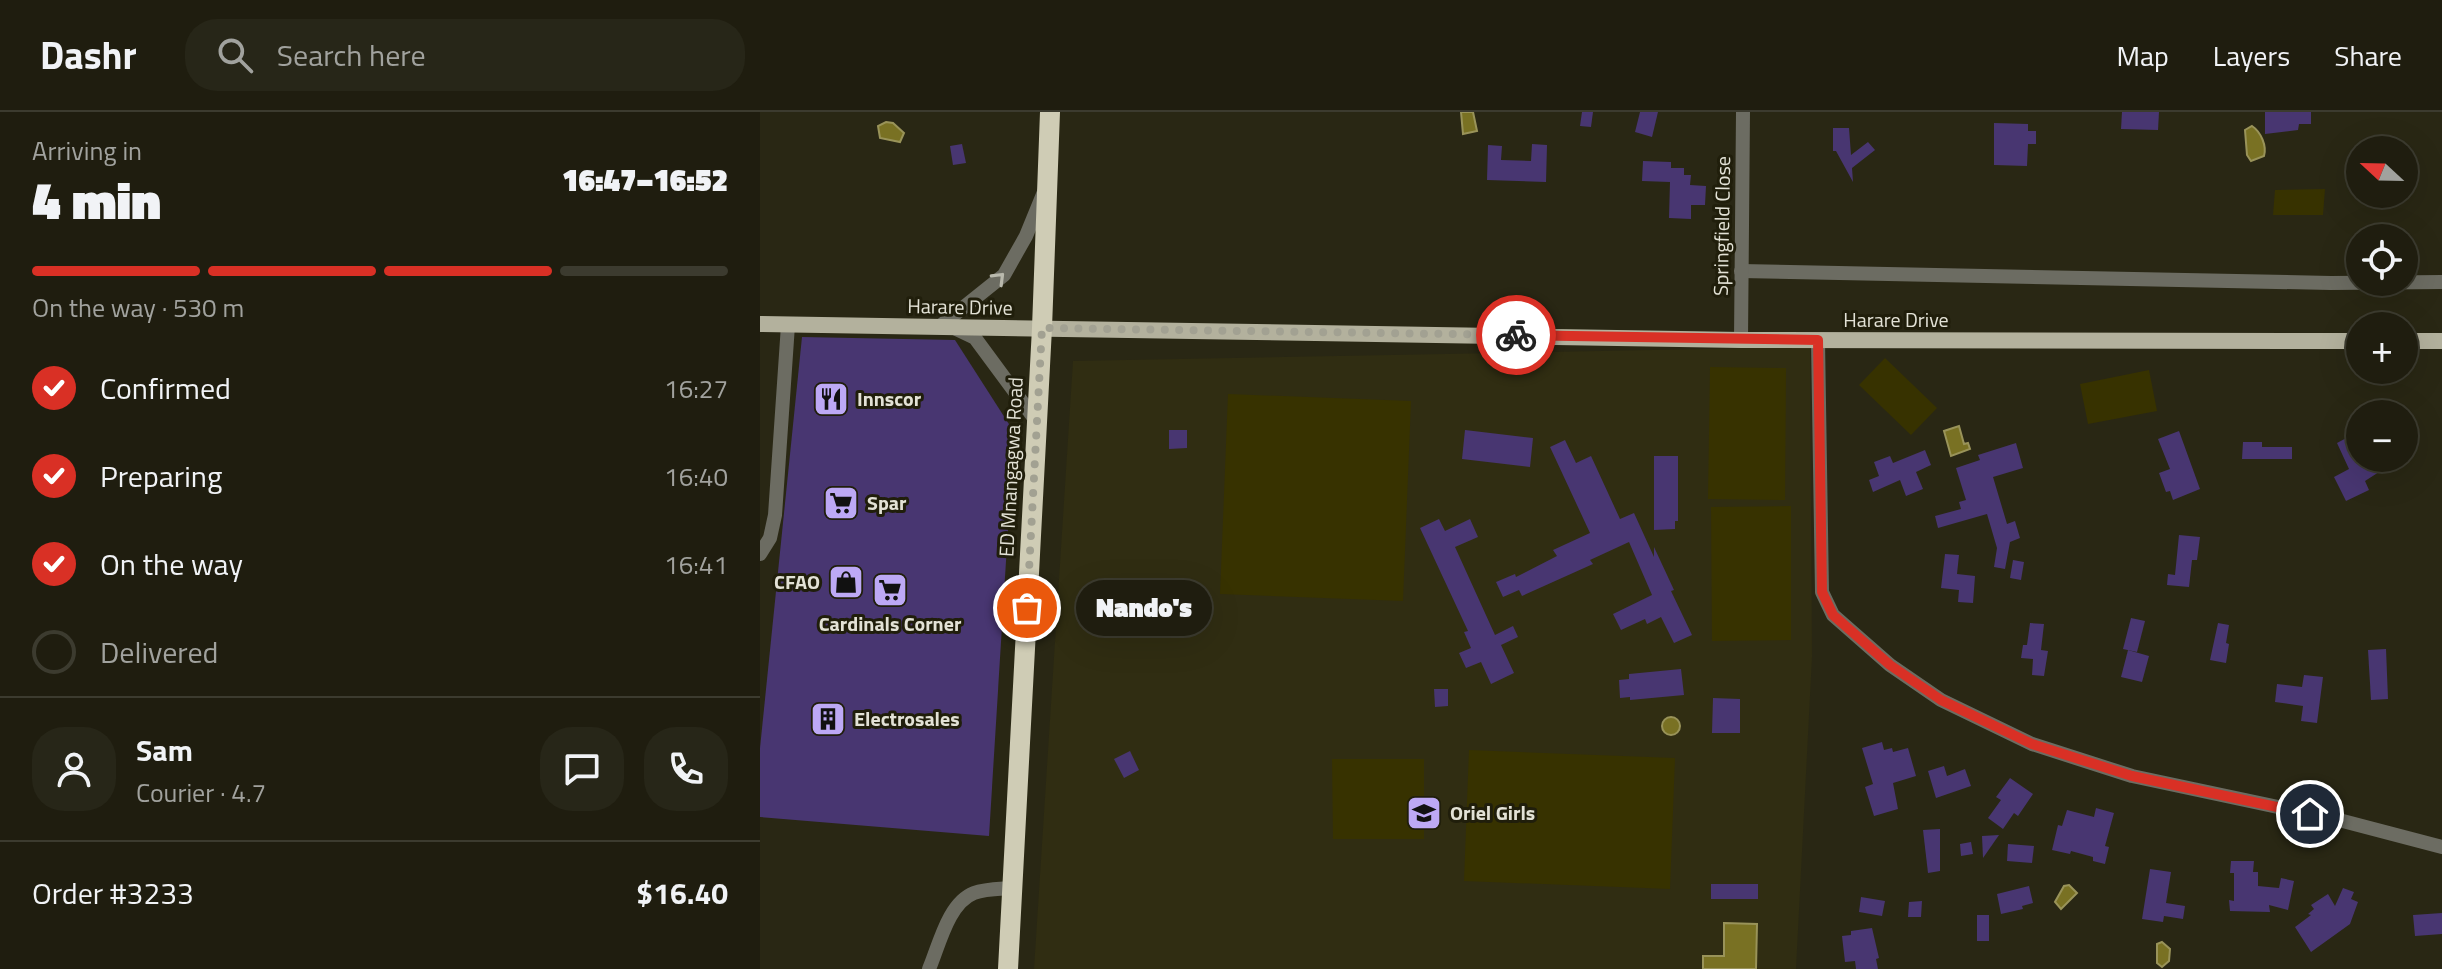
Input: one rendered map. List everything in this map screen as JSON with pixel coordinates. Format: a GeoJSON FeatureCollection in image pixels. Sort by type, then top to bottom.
{"type":"FeatureCollection","features":[{"type":"Feature","properties":{"kind":"highway","name":"ED Mnangagwa Road"},"geometry":{"type":"LineString","coordinates":[[1008,969],[1042,328],[1050,112]]}},
{"type":"Feature","properties":{"kind":"main road","name":"Harare Drive"},"geometry":{"type":"LineString","coordinates":[[760,324],[1741,340],[2346,341]]}},
{"type":"Feature","properties":{"kind":"main road"},"geometry":{"type":"LineString","coordinates":[[2418,341],[2442,341]]}},
{"type":"Feature","properties":{"kind":"street","name":"Springfield Close"},"geometry":{"type":"LineString","coordinates":[[1741,340],[1743,112]]}},
{"type":"Feature","properties":{"kind":"street"},"geometry":{"type":"LineString","coordinates":[[1037,422],[975,338],[946,327],[1004,275],[1026,236],[1046,186]]}},
{"type":"Feature","properties":{"kind":"street"},"geometry":{"type":"LineString","coordinates":[[1741,271],[2331,283],[2442,282]]}},
{"type":"Feature","properties":{"kind":"street"},"geometry":{"type":"LineString","coordinates":[[760,554],[770,538],[775,515],[788,325]]}},
{"type":"Feature","properties":{"kind":"street"},"geometry":{"type":"LineString","coordinates":[[1818,340],[1822,592],[1833,615],[1879,657],[1941,700],[2032,744],[2132,776],[2339,820],[2442,847]]}},
{"type":"Feature","properties":{"kind":"street"},"geometry":{"type":"LineString","coordinates":[[929,969],[949,921],[960,904],[973,893],[1012,888]]}},
{"type":"Feature","properties":{"kind":"shaded area"},"geometry":{"type":"Polygon","coordinates":[[[1461,112],[1473,112],[1477,131],[1463,134],[1461,112]]]}},
{"type":"Feature","properties":{"kind":"shaded area"},"geometry":{"type":"Polygon","coordinates":[[[893,123],[904,133],[900,142],[880,138],[878,126],[893,123]]]}},
{"type":"Feature","properties":{"kind":"shaded area"},"geometry":{"type":"Polygon","coordinates":[[[2252,126],[2262,140],[2265,152],[2264,156],[2251,161],[2247,155],[2245,130],[2252,126]]]}},
{"type":"Feature","properties":{"kind":"shaded area"},"geometry":{"type":"Polygon","coordinates":[[[2325,189],[2323,215],[2273,215],[2275,190],[2325,189]]]}},
{"type":"Feature","properties":{"kind":"shaded area","name":"Oriel Girls"},"geometry":{"type":"Polygon","coordinates":[[[1810,347],[1812,657],[1796,969],[1034,969],[1073,361],[1810,347]]]}},
{"type":"Feature","properties":{"kind":"shaded area"},"geometry":{"type":"Polygon","coordinates":[[[1885,358],[1937,408],[1911,435],[1859,385],[1885,358]]]}},
{"type":"Feature","properties":{"kind":"shaded area"},"geometry":{"type":"Polygon","coordinates":[[[1710,367],[1786,368],[1785,500],[1708,499],[1710,367]]]}},
{"type":"Feature","properties":{"kind":"shaded area"},"geometry":{"type":"Polygon","coordinates":[[[2149,370],[2157,411],[2088,424],[2080,384],[2149,370]]]}},
{"type":"Feature","properties":{"kind":"shaded area"},"geometry":{"type":"Polygon","coordinates":[[[1228,394],[1411,401],[1403,601],[1220,594],[1228,394]]]}},
{"type":"Feature","properties":{"kind":"shaded area"},"geometry":{"type":"Polygon","coordinates":[[[1959,426],[1964,444],[1968,443],[1970,449],[1951,456],[1944,431],[1959,426]]]}},
{"type":"Feature","properties":{"kind":"shaded area"},"geometry":{"type":"Polygon","coordinates":[[[1791,506],[1791,640],[1712,641],[1711,507],[1791,506]]]}},
{"type":"Feature","properties":{"kind":"shaded area"},"geometry":{"type":"Polygon","coordinates":[[[1671,717],[1680,726],[1671,735],[1662,726],[1671,717]]]}},
{"type":"Feature","properties":{"kind":"shaded area"},"geometry":{"type":"Polygon","coordinates":[[[1469,750],[1675,758],[1670,889],[1464,881],[1469,750]]]}},
{"type":"Feature","properties":{"kind":"shaded area"},"geometry":{"type":"Polygon","coordinates":[[[1332,759],[1424,759],[1424,839],[1333,839],[1332,759]]]}},
{"type":"Feature","properties":{"kind":"shaded area"},"geometry":{"type":"Polygon","coordinates":[[[2069,885],[2077,893],[2061,909],[2055,902],[2064,886],[2069,885]]]}},
{"type":"Feature","properties":{"kind":"shaded area"},"geometry":{"type":"Polygon","coordinates":[[[1724,923],[1757,924],[1756,969],[1703,969],[1703,956],[1724,956],[1724,923]]]}},
{"type":"Feature","properties":{"kind":"shaded area"},"geometry":{"type":"Polygon","coordinates":[[[2162,942],[2170,949],[2169,961],[2162,967],[2157,963],[2157,944],[2162,942]]]}},
{"type":"Feature","properties":{"kind":"building"},"geometry":{"type":"Polygon","coordinates":[[[1582,112],[1593,112],[1591,127],[1580,126],[1582,112]]]}},
{"type":"Feature","properties":{"kind":"building"},"geometry":{"type":"Polygon","coordinates":[[[1640,112],[1658,112],[1652,137],[1635,132],[1640,112]]]}},
{"type":"Feature","properties":{"kind":"building"},"geometry":{"type":"Polygon","coordinates":[[[2122,112],[2159,112],[2158,130],[2121,129],[2122,112]]]}},
{"type":"Feature","properties":{"kind":"building"},"geometry":{"type":"Polygon","coordinates":[[[2265,112],[2311,112],[2311,124],[2299,124],[2298,130],[2265,134],[2265,112]]]}},
{"type":"Feature","properties":{"kind":"building"},"geometry":{"type":"Polygon","coordinates":[[[1994,123],[2028,124],[2028,131],[2036,131],[2036,144],[2028,144],[2027,166],[1994,165],[1994,123]]]}},
{"type":"Feature","properties":{"kind":"building"},"geometry":{"type":"Polygon","coordinates":[[[1833,128],[1849,128],[1851,155],[1868,142],[1875,150],[1852,168],[1853,182],[1836,151],[1833,151],[1833,128]]]}},
{"type":"Feature","properties":{"kind":"building"},"geometry":{"type":"Polygon","coordinates":[[[962,144],[966,163],[953,165],[950,146],[962,144]]]}},
{"type":"Feature","properties":{"kind":"building"},"geometry":{"type":"Polygon","coordinates":[[[1532,144],[1547,145],[1546,182],[1487,180],[1488,145],[1502,146],[1501,160],[1531,161],[1532,144]]]}},
{"type":"Feature","properties":{"kind":"building"},"geometry":{"type":"Polygon","coordinates":[[[1643,161],[1671,162],[1671,168],[1684,168],[1684,175],[1691,175],[1690,185],[1706,186],[1705,205],[1691,205],[1691,219],[1669,218],[1670,182],[1642,181],[1643,161]]]}},
{"type":"Feature","properties":{"kind":"building","name":"Cardinals Corner"},"geometry":{"type":"Polygon","coordinates":[[[802,337],[955,340],[1014,432],[989,836],[760,817],[760,748],[802,337]]]}},
{"type":"Feature","properties":{"kind":"building"},"geometry":{"type":"Polygon","coordinates":[[[1169,430],[1187,430],[1187,448],[1169,449],[1169,430]]]}},
{"type":"Feature","properties":{"kind":"building"},"geometry":{"type":"Polygon","coordinates":[[[1465,430],[1533,438],[1530,467],[1462,459],[1465,430]]]}},
{"type":"Feature","properties":{"kind":"building"},"geometry":{"type":"Polygon","coordinates":[[[2179,431],[2200,489],[2173,500],[2170,491],[2166,492],[2159,473],[2170,469],[2158,439],[2179,431]]]}},
{"type":"Feature","properties":{"kind":"building"},"geometry":{"type":"Polygon","coordinates":[[[2346,438],[2346,462],[2337,443],[2346,438]]]}},
{"type":"Feature","properties":{"kind":"building"},"geometry":{"type":"Polygon","coordinates":[[[1565,440],[1576,463],[1591,456],[1620,519],[1634,513],[1654,557],[1654,547],[1692,635],[1674,643],[1661,617],[1647,624],[1645,619],[1621,630],[1613,614],[1652,595],[1629,542],[1590,560],[1593,564],[1522,596],[1519,590],[1503,597],[1496,582],[1515,574],[1516,577],[1557,556],[1553,550],[1590,533],[1550,447],[1565,440]]]}},
{"type":"Feature","properties":{"kind":"building"},"geometry":{"type":"Polygon","coordinates":[[[2243,442],[2262,442],[2262,447],[2292,447],[2292,459],[2242,459],[2243,442]]]}},
{"type":"Feature","properties":{"kind":"building"},"geometry":{"type":"Polygon","coordinates":[[[2016,443],[2023,468],[1993,477],[2007,524],[2015,521],[2020,538],[2010,542],[2005,569],[1994,567],[1997,548],[1987,514],[1938,528],[1935,516],[1961,509],[1959,502],[1966,500],[1956,468],[1980,460],[1978,455],[2016,443]]]}},
{"type":"Feature","properties":{"kind":"building"},"geometry":{"type":"Polygon","coordinates":[[[1925,450],[1931,465],[1916,472],[1923,489],[1906,496],[1900,480],[1873,492],[1869,480],[1879,476],[1874,462],[1890,456],[1893,463],[1925,450]]]}},
{"type":"Feature","properties":{"kind":"building"},"geometry":{"type":"Polygon","coordinates":[[[1654,456],[1678,456],[1678,521],[1675,521],[1675,529],[1654,530],[1654,456]]]}},
{"type":"Feature","properties":{"kind":"building"},"geometry":{"type":"Polygon","coordinates":[[[2346,471],[2379,472],[2365,481],[2369,490],[2346,501],[2334,477],[2346,471]]]}},
{"type":"Feature","properties":{"kind":"building"},"geometry":{"type":"Polygon","coordinates":[[[1439,519],[1445,531],[1470,519],[1478,537],[1455,547],[1495,635],[1513,626],[1518,637],[1501,645],[1514,673],[1491,684],[1481,662],[1466,668],[1459,653],[1471,648],[1464,632],[1468,631],[1420,528],[1439,519]]]}},
{"type":"Feature","properties":{"kind":"building"},"geometry":{"type":"Polygon","coordinates":[[[2179,535],[2200,537],[2197,560],[2192,560],[2189,587],[2167,585],[2168,574],[2175,575],[2179,535]]]}},
{"type":"Feature","properties":{"kind":"building"},"geometry":{"type":"Polygon","coordinates":[[[1945,554],[1959,555],[1957,574],[1975,576],[1973,603],[1958,602],[1959,590],[1941,588],[1945,554]]]}},
{"type":"Feature","properties":{"kind":"building"},"geometry":{"type":"Polygon","coordinates":[[[2013,560],[2024,562],[2021,580],[2010,578],[2013,560]]]}},
{"type":"Feature","properties":{"kind":"building"},"geometry":{"type":"Polygon","coordinates":[[[2131,618],[2145,621],[2137,652],[2123,649],[2131,618]]]}},
{"type":"Feature","properties":{"kind":"building"},"geometry":{"type":"Polygon","coordinates":[[[2030,623],[2044,624],[2041,650],[2048,651],[2044,676],[2032,675],[2033,659],[2021,658],[2023,645],[2027,645],[2030,623]]]}},
{"type":"Feature","properties":{"kind":"building"},"geometry":{"type":"Polygon","coordinates":[[[2218,623],[2229,625],[2226,663],[2210,660],[2218,623]]]}},
{"type":"Feature","properties":{"kind":"building"},"geometry":{"type":"Polygon","coordinates":[[[2386,649],[2388,699],[2371,700],[2368,650],[2386,649]]]}},
{"type":"Feature","properties":{"kind":"building"},"geometry":{"type":"Polygon","coordinates":[[[2128,650],[2149,656],[2142,682],[2121,677],[2128,650]]]}},
{"type":"Feature","properties":{"kind":"building"},"geometry":{"type":"Polygon","coordinates":[[[1681,669],[1684,695],[1630,700],[1630,697],[1620,698],[1619,680],[1629,679],[1629,674],[1681,669]]]}},
{"type":"Feature","properties":{"kind":"building"},"geometry":{"type":"Polygon","coordinates":[[[2304,675],[2323,677],[2317,723],[2301,721],[2303,706],[2275,702],[2277,684],[2302,687],[2304,675]]]}},
{"type":"Feature","properties":{"kind":"building"},"geometry":{"type":"Polygon","coordinates":[[[1434,689],[1448,689],[1448,706],[1435,707],[1434,689]]]}},
{"type":"Feature","properties":{"kind":"building"},"geometry":{"type":"Polygon","coordinates":[[[1713,698],[1740,699],[1740,733],[1712,733],[1713,698]]]}},
{"type":"Feature","properties":{"kind":"building"},"geometry":{"type":"Polygon","coordinates":[[[1882,742],[1884,750],[1892,748],[1893,752],[1908,748],[1916,776],[1893,783],[1898,809],[1874,816],[1865,787],[1873,784],[1862,748],[1882,742]]]}},
{"type":"Feature","properties":{"kind":"building"},"geometry":{"type":"Polygon","coordinates":[[[1130,751],[1139,770],[1124,778],[1114,759],[1130,751]]]}},
{"type":"Feature","properties":{"kind":"building"},"geometry":{"type":"Polygon","coordinates":[[[1944,766],[1947,776],[1965,769],[1971,786],[1936,798],[1928,771],[1944,766]]]}},
{"type":"Feature","properties":{"kind":"building"},"geometry":{"type":"Polygon","coordinates":[[[2010,778],[2033,794],[2018,816],[2014,813],[2003,829],[1988,818],[2001,800],[1996,797],[2010,778]]]}},
{"type":"Feature","properties":{"kind":"building"},"geometry":{"type":"Polygon","coordinates":[[[2096,808],[2114,813],[2105,846],[2109,847],[2105,864],[2071,851],[2070,854],[2052,850],[2058,825],[2062,826],[2067,810],[2094,817],[2096,808]]]}},
{"type":"Feature","properties":{"kind":"building"},"geometry":{"type":"Polygon","coordinates":[[[1940,829],[1940,871],[1928,873],[1923,830],[1940,829]]]}},
{"type":"Feature","properties":{"kind":"building"},"geometry":{"type":"Polygon","coordinates":[[[1999,835],[1983,858],[1982,836],[1999,835]]]}},
{"type":"Feature","properties":{"kind":"building"},"geometry":{"type":"Polygon","coordinates":[[[1971,842],[1973,854],[1961,856],[1960,844],[1971,842]]]}},
{"type":"Feature","properties":{"kind":"building"},"geometry":{"type":"Polygon","coordinates":[[[2008,844],[2034,846],[2032,863],[2007,861],[2008,844]]]}},
{"type":"Feature","properties":{"kind":"building"},"geometry":{"type":"Polygon","coordinates":[[[2231,861],[2254,861],[2253,872],[2258,872],[2258,886],[2279,888],[2281,878],[2294,881],[2288,910],[2269,905],[2270,912],[2230,911],[2229,900],[2234,901],[2231,861]]]}},
{"type":"Feature","properties":{"kind":"building"},"geometry":{"type":"Polygon","coordinates":[[[2150,869],[2171,872],[2166,903],[2185,906],[2183,919],[2164,916],[2163,922],[2142,919],[2150,869]]]}},
{"type":"Feature","properties":{"kind":"building"},"geometry":{"type":"Polygon","coordinates":[[[1711,884],[1758,884],[1758,899],[1711,899],[1711,884]]]}},
{"type":"Feature","properties":{"kind":"building"},"geometry":{"type":"Polygon","coordinates":[[[2029,886],[2033,903],[2022,906],[2023,909],[2001,914],[1997,894],[2029,886]]]}},
{"type":"Feature","properties":{"kind":"building"},"geometry":{"type":"Polygon","coordinates":[[[2343,888],[2354,892],[2351,899],[2358,902],[2350,924],[2311,952],[2295,927],[2311,915],[2308,914],[2314,909],[2311,905],[2328,894],[2335,906],[2343,888]]]}},
{"type":"Feature","properties":{"kind":"building"},"geometry":{"type":"Polygon","coordinates":[[[1861,897],[1885,901],[1882,916],[1859,912],[1861,897]]]}},
{"type":"Feature","properties":{"kind":"building"},"geometry":{"type":"Polygon","coordinates":[[[1922,901],[1921,917],[1908,917],[1909,902],[1922,901]]]}},
{"type":"Feature","properties":{"kind":"building"},"geometry":{"type":"Polygon","coordinates":[[[2442,913],[2442,934],[2415,936],[2413,915],[2442,913]]]}},
{"type":"Feature","properties":{"kind":"building"},"geometry":{"type":"Polygon","coordinates":[[[1977,915],[1989,915],[1989,941],[1977,941],[1977,915]]]}},
{"type":"Feature","properties":{"kind":"building"},"geometry":{"type":"Polygon","coordinates":[[[1872,928],[1879,958],[1876,959],[1878,969],[1856,969],[1855,961],[1845,962],[1842,936],[1851,935],[1851,931],[1872,928]]]}},
{"type":"Feature","properties":{"kind":"way so far"},"geometry":{"type":"LineString","coordinates":[[1027,608],[1042,328],[1516,335]]}},
{"type":"Feature","properties":{"kind":"place","name":"Innscor"},"geometry":{"type":"Point","coordinates":[831,399]}},
{"type":"Feature","properties":{"kind":"place","name":"Spar"},"geometry":{"type":"Point","coordinates":[841,503]}},
{"type":"Feature","properties":{"kind":"place","name":"CFAO"},"geometry":{"type":"Point","coordinates":[846,582]}},
{"type":"Feature","properties":{"kind":"place","name":"Cardinals Corner"},"geometry":{"type":"Point","coordinates":[890,590]}},
{"type":"Feature","properties":{"kind":"place","name":"Nando's"},"geometry":{"type":"Point","coordinates":[1027,608]}},
{"type":"Feature","properties":{"kind":"place","name":"Electrosales"},"geometry":{"type":"Point","coordinates":[828,719]}},
{"type":"Feature","properties":{"kind":"place","name":"Oriel Girls"},"geometry":{"type":"Point","coordinates":[1424,813]}},
{"type":"Feature","properties":{"kind":"route"},"geometry":{"type":"LineString","coordinates":[[1516,335],[1818,340],[1822,592],[1833,615],[1849,632],[1941,700],[2032,744],[2132,776],[2310,814]]}}]}
